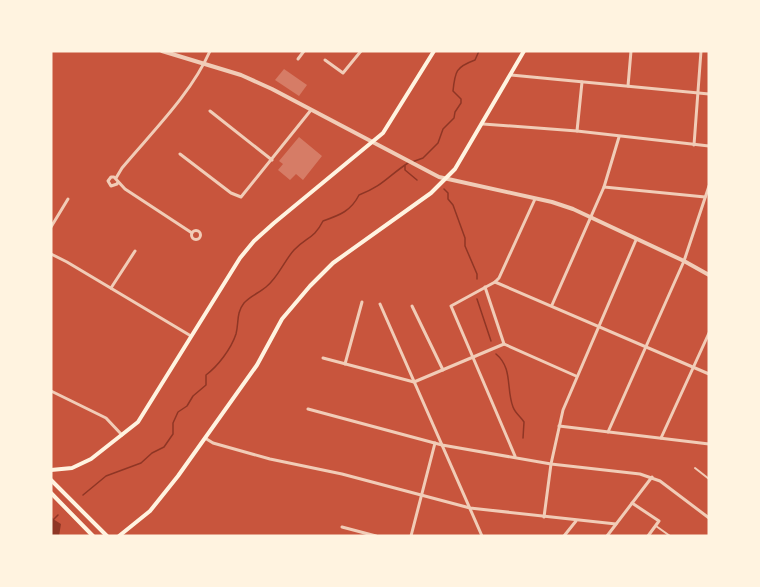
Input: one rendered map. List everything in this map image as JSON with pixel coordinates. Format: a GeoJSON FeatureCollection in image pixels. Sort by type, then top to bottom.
{"type":"FeatureCollection","features":[{"type":"Feature","properties":{"kind":"main road"},"geometry":{"type":"LineString","coordinates":[[51,470],[72,468],[82,464],[123,436],[145,414],[240,258],[254,241],[372,143],[392,121],[434,51]]}},
{"type":"Feature","properties":{"kind":"main road"},"geometry":{"type":"LineString","coordinates":[[119,536],[150,511],[257,365],[282,319],[310,286],[333,263],[447,179],[483,124],[525,51]]}},
{"type":"Feature","properties":{"kind":"main road"},"geometry":{"type":"LineString","coordinates":[[51,480],[107,536]]}},
{"type":"Feature","properties":{"kind":"main road"},"geometry":{"type":"LineString","coordinates":[[51,493],[93,536]]}},
{"type":"Feature","properties":{"kind":"street"},"geometry":{"type":"LineString","coordinates":[[162,51],[241,75],[420,168],[447,179],[573,209],[709,275]]}},
{"type":"Feature","properties":{"kind":"street"},"geometry":{"type":"LineString","coordinates":[[192,233],[125,189],[117,180],[122,168],[173,108],[205,63],[210,51]]}},
{"type":"Feature","properties":{"kind":"street"},"geometry":{"type":"LineString","coordinates":[[298,59],[304,51]]}},
{"type":"Feature","properties":{"kind":"street"},"geometry":{"type":"LineString","coordinates":[[325,60],[343,73],[361,51]]}},
{"type":"Feature","properties":{"kind":"street"},"geometry":{"type":"LineString","coordinates":[[628,86],[631,51]]}},
{"type":"Feature","properties":{"kind":"street"},"geometry":{"type":"LineString","coordinates":[[694,145],[701,51]]}},
{"type":"Feature","properties":{"kind":"street"},"geometry":{"type":"LineString","coordinates":[[511,75],[709,93]]}},
{"type":"Feature","properties":{"kind":"street"},"geometry":{"type":"LineString","coordinates":[[577,131],[582,82]]}},
{"type":"Feature","properties":{"kind":"street"},"geometry":{"type":"LineString","coordinates":[[180,154],[237,197],[241,197],[312,110]]}},
{"type":"Feature","properties":{"kind":"street"},"geometry":{"type":"LineString","coordinates":[[210,111],[272,160]]}},
{"type":"Feature","properties":{"kind":"street"},"geometry":{"type":"LineString","coordinates":[[483,124],[577,131],[709,146]]}},
{"type":"Feature","properties":{"kind":"street"},"geometry":{"type":"LineString","coordinates":[[552,306],[604,187],[619,137]]}},
{"type":"Feature","properties":{"kind":"street"},"geometry":{"type":"LineString","coordinates":[[608,432],[684,261],[709,186]]}},
{"type":"Feature","properties":{"kind":"street"},"geometry":{"type":"LineString","coordinates":[[604,187],[705,197]]}},
{"type":"Feature","properties":{"kind":"street"},"geometry":{"type":"LineString","coordinates":[[51,227],[68,199]]}},
{"type":"Feature","properties":{"kind":"street"},"geometry":{"type":"LineString","coordinates":[[515,456],[451,306],[499,278],[535,199]]}},
{"type":"Feature","properties":{"kind":"street"},"geometry":{"type":"LineString","coordinates":[[544,517],[551,464],[563,410],[636,240]]}},
{"type":"Feature","properties":{"kind":"street"},"geometry":{"type":"LineString","coordinates":[[111,288],[135,251]]}},
{"type":"Feature","properties":{"kind":"street"},"geometry":{"type":"LineString","coordinates":[[51,255],[191,336]]}},
{"type":"Feature","properties":{"kind":"street"},"geometry":{"type":"LineString","coordinates":[[495,282],[709,374]]}},
{"type":"Feature","properties":{"kind":"street"},"geometry":{"type":"LineString","coordinates":[[485,287],[504,344]]}},
{"type":"Feature","properties":{"kind":"street"},"geometry":{"type":"LineString","coordinates":[[345,364],[362,302]]}},
{"type":"Feature","properties":{"kind":"street"},"geometry":{"type":"LineString","coordinates":[[380,304],[482,536]]}},
{"type":"Feature","properties":{"kind":"street"},"geometry":{"type":"LineString","coordinates":[[412,306],[443,370]]}},
{"type":"Feature","properties":{"kind":"street"},"geometry":{"type":"LineString","coordinates":[[661,438],[709,333]]}},
{"type":"Feature","properties":{"kind":"street"},"geometry":{"type":"LineString","coordinates":[[323,358],[414,382],[504,344],[576,376]]}},
{"type":"Feature","properties":{"kind":"street"},"geometry":{"type":"LineString","coordinates":[[51,390],[98,413],[114,425],[123,436]]}},
{"type":"Feature","properties":{"kind":"street"},"geometry":{"type":"LineString","coordinates":[[308,409],[442,445],[551,464],[652,477],[709,518]]}},
{"type":"Feature","properties":{"kind":"street"},"geometry":{"type":"LineString","coordinates":[[559,426],[709,444]]}},
{"type":"Feature","properties":{"kind":"street"},"geometry":{"type":"LineString","coordinates":[[205,438],[213,443],[270,459],[342,474],[470,508],[616,525]]}},
{"type":"Feature","properties":{"kind":"street"},"geometry":{"type":"LineString","coordinates":[[411,536],[435,443]]}},
{"type":"Feature","properties":{"kind":"street"},"geometry":{"type":"LineString","coordinates":[[695,468],[709,479]]}},
{"type":"Feature","properties":{"kind":"street"},"geometry":{"type":"LineString","coordinates":[[607,536],[652,477]]}},
{"type":"Feature","properties":{"kind":"street"},"geometry":{"type":"LineString","coordinates":[[632,503],[659,521],[648,536]]}},
{"type":"Feature","properties":{"kind":"street"},"geometry":{"type":"LineString","coordinates":[[564,536],[576,520]]}},
{"type":"Feature","properties":{"kind":"street"},"geometry":{"type":"LineString","coordinates":[[656,526],[670,536]]}},
{"type":"Feature","properties":{"kind":"street"},"geometry":{"type":"LineString","coordinates":[[342,527],[376,536]]}},
{"type":"Feature","properties":{"kind":"shaded area"},"geometry":{"type":"Polygon","coordinates":[[[51,515],[61,524],[59,536],[51,536],[51,515]]]}},
{"type":"Feature","properties":{"kind":"building"},"geometry":{"type":"Polygon","coordinates":[[[284,69],[307,85],[299,96],[275,80],[284,69]]]}},
{"type":"Feature","properties":{"kind":"building"},"geometry":{"type":"Polygon","coordinates":[[[299,137],[322,156],[303,180],[296,174],[290,180],[278,170],[283,164],[279,161],[299,137]]]}},
{"type":"Feature","properties":{"kind":"waterway"},"geometry":{"type":"LineString","coordinates":[[412,162],[423,158],[438,143],[443,129],[454,118],[461,103],[461,99],[453,91],[456,74],[464,65],[475,60],[479,51]]}},
{"type":"Feature","properties":{"kind":"waterway"},"geometry":{"type":"LineString","coordinates":[[83,495],[106,476],[141,463],[152,453],[164,447],[173,434],[173,423],[178,412],[187,406],[193,396],[206,385],[206,375],[231,345],[244,303],[270,283],[294,250],[313,235],[323,221],[344,212],[359,195],[380,184],[408,163]]}},
{"type":"Feature","properties":{"kind":"waterway"},"geometry":{"type":"LineString","coordinates":[[405,166],[405,170],[417,180]]}},
{"type":"Feature","properties":{"kind":"waterway"},"geometry":{"type":"LineString","coordinates":[[444,189],[453,205],[477,279]]}},
{"type":"Feature","properties":{"kind":"waterway"},"geometry":{"type":"LineString","coordinates":[[477,299],[491,341]]}},
{"type":"Feature","properties":{"kind":"waterway"},"geometry":{"type":"LineString","coordinates":[[496,354],[507,372],[513,407],[524,422],[523,438]]}},
{"type":"Feature","properties":{"kind":"waterway"},"geometry":{"type":"LineString","coordinates":[[52,521],[58,515]]}}]}
